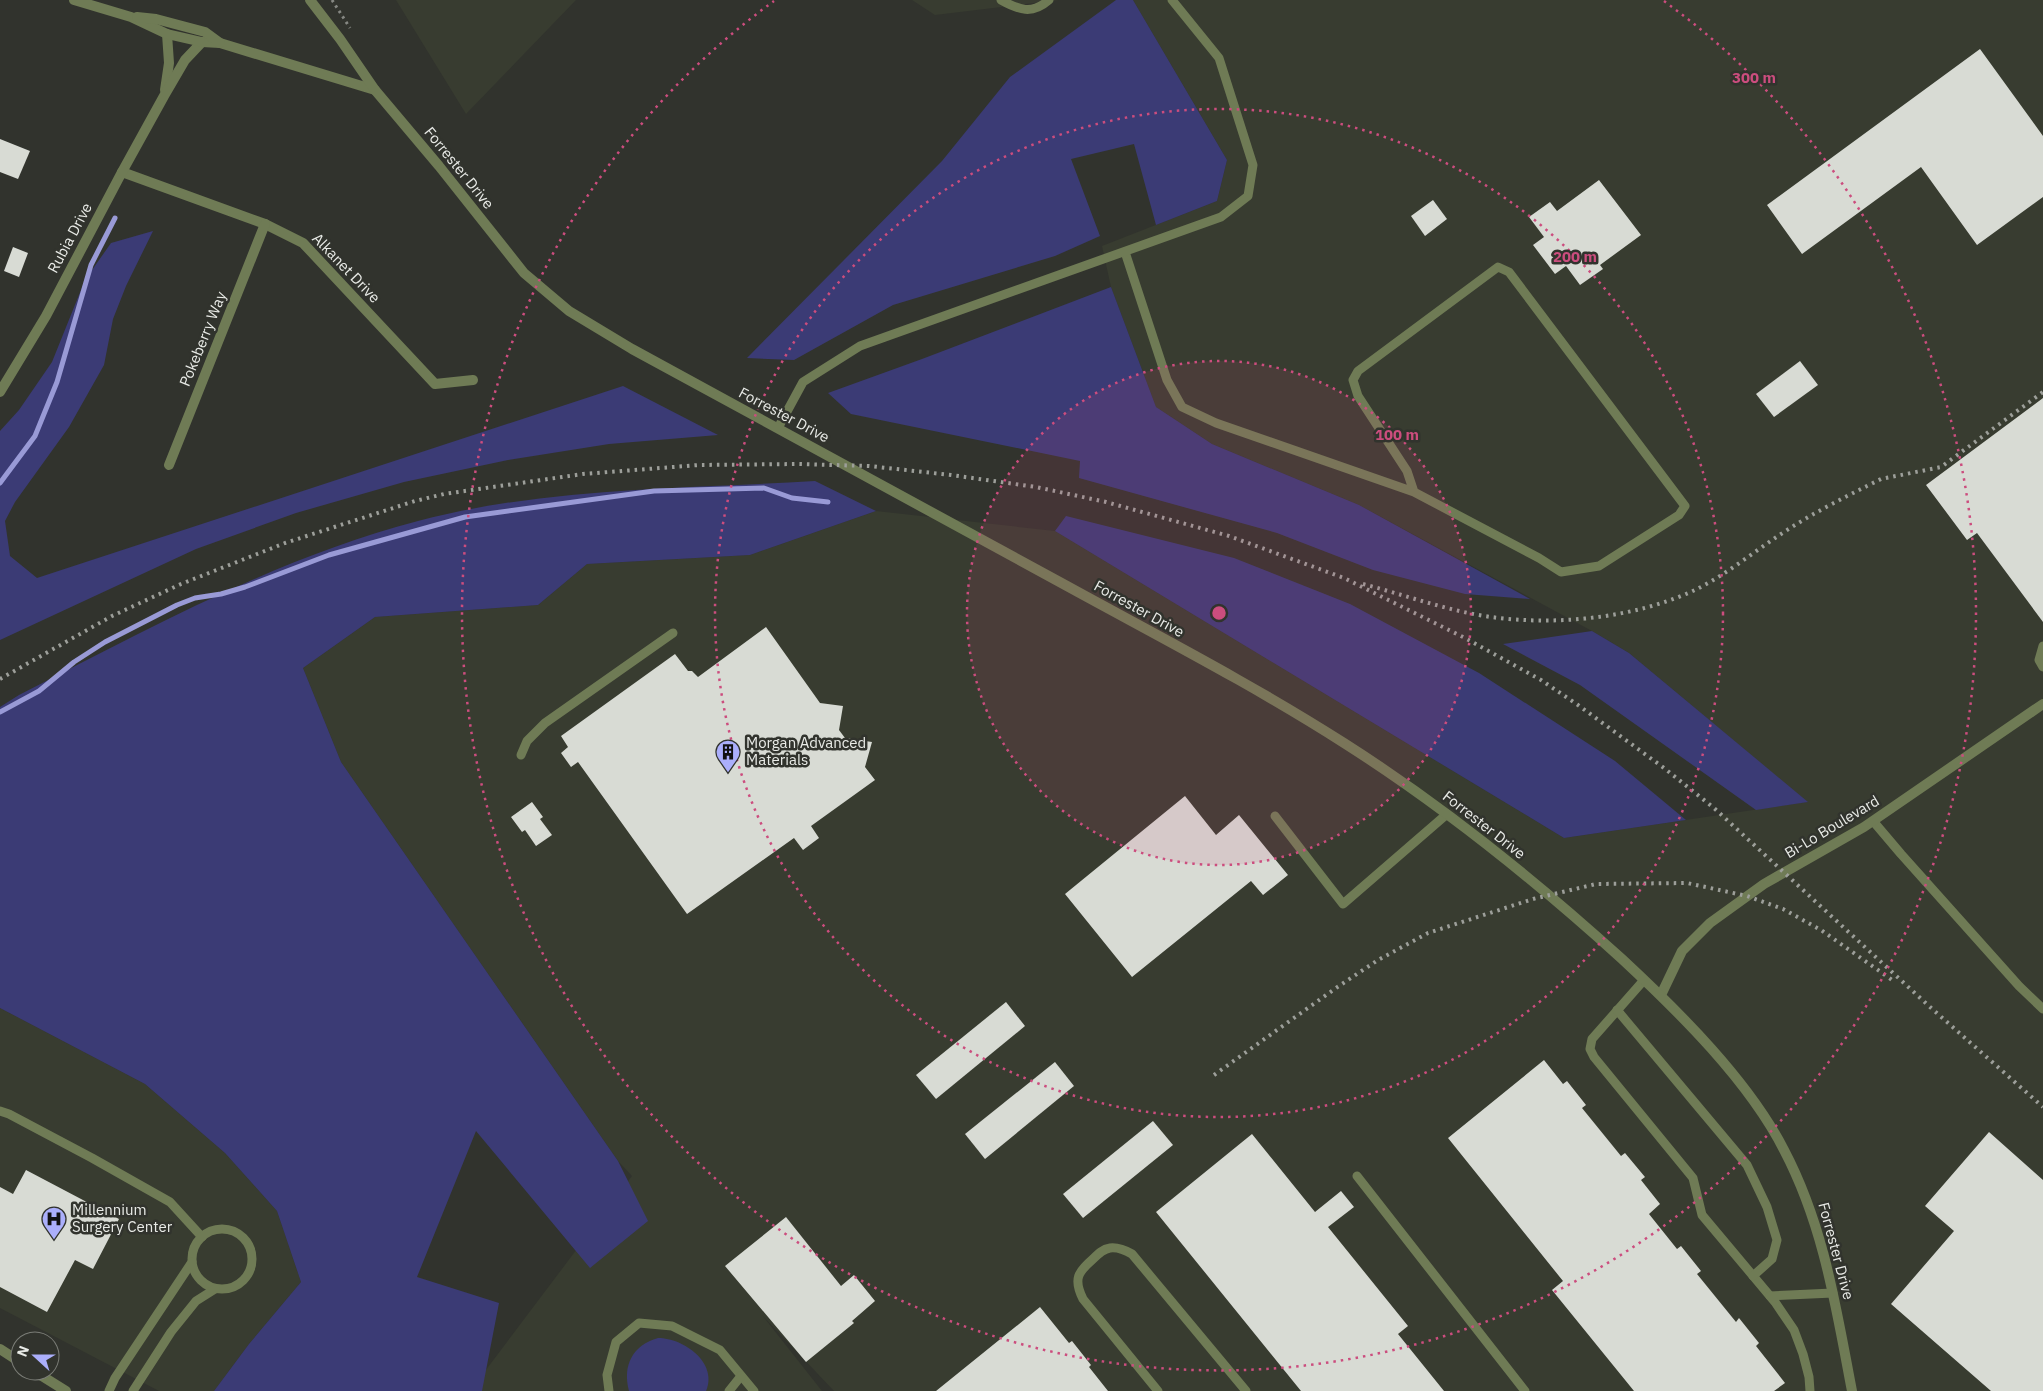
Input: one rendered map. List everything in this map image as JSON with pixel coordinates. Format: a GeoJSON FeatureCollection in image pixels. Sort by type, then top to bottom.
{"type":"FeatureCollection","features":[{"type":"Feature","properties":{"kind":"street"},"geometry":{"type":"LineString","coordinates":[[74,0],[131,17],[167,34],[202,42],[220,43],[375,90]]}},
{"type":"Feature","properties":{"kind":"street","name":"Forrester Drive"},"geometry":{"type":"LineString","coordinates":[[310,0],[375,90],[439,166],[524,273],[556,300],[592,326],[632,349],[1232,677],[1343,743],[1479,837],[1549,895],[1644,980],[1729,1070],[1752,1098],[1783,1146],[1806,1195],[1818,1230],[1833,1293],[1852,1391]]}},
{"type":"Feature","properties":{"kind":"street"},"geometry":{"type":"LineString","coordinates":[[131,17],[156,18],[205,32],[220,43]]}},
{"type":"Feature","properties":{"kind":"street","name":"Rubia Drive"},"geometry":{"type":"LineString","coordinates":[[164,96],[169,63],[167,34]]}},
{"type":"Feature","properties":{"kind":"street","name":"Rubia Drive"},"geometry":{"type":"LineString","coordinates":[[0,392],[46,316],[164,96],[185,60],[202,42]]}},
{"type":"Feature","properties":{"kind":"street","name":"Alkanet Drive"},"geometry":{"type":"LineString","coordinates":[[122,172],[265,224],[302,243],[435,384],[473,380]]}},
{"type":"Feature","properties":{"kind":"street","name":"Pokeberry Way"},"geometry":{"type":"LineString","coordinates":[[169,465],[265,224]]}},
{"type":"Feature","properties":{"kind":"street","name":"Bi-Lo Boulevard"},"geometry":{"type":"LineString","coordinates":[[1660,996],[1682,951],[1710,923],[1764,884],[1873,820],[2043,704]]}},
{"type":"Feature","properties":{"kind":"street"},"geometry":{"type":"LineString","coordinates":[[50,1381],[66,1391]]}},
{"type":"Feature","properties":{"kind":"lane"},"geometry":{"type":"LineString","coordinates":[[1001,0],[1018,10],[1041,8],[1049,0]]}},
{"type":"Feature","properties":{"kind":"lane"},"geometry":{"type":"LineString","coordinates":[[778,428],[803,382],[860,346],[1222,217],[1248,196],[1253,165],[1219,58],[1172,0]]}},
{"type":"Feature","properties":{"kind":"lane"},"geometry":{"type":"LineString","coordinates":[[1125,252],[1167,380],[1182,407],[1216,423],[1414,492],[1539,558],[1561,572],[1598,566],[1679,515],[1685,506],[1509,272],[1498,267],[1358,371],[1353,380],[1358,396],[1407,471],[1414,492]]}},
{"type":"Feature","properties":{"kind":"lane"},"geometry":{"type":"LineString","coordinates":[[521,755],[526,741],[546,723],[673,633]]}},
{"type":"Feature","properties":{"kind":"lane"},"geometry":{"type":"LineString","coordinates":[[2043,646],[2039,660],[2043,667]]}},
{"type":"Feature","properties":{"kind":"lane"},"geometry":{"type":"LineString","coordinates":[[1275,816],[1343,904],[1447,814]]}},
{"type":"Feature","properties":{"kind":"lane"},"geometry":{"type":"LineString","coordinates":[[1873,820],[1900,854],[2019,986],[2043,1009]]}},
{"type":"Feature","properties":{"kind":"lane"},"geometry":{"type":"LineString","coordinates":[[1644,980],[1592,1039],[1590,1049],[1594,1057],[1693,1178],[1702,1215],[1770,1296],[1794,1330],[1804,1354],[1810,1391]]}},
{"type":"Feature","properties":{"kind":"lane"},"geometry":{"type":"LineString","coordinates":[[1617,1010],[1746,1165],[1767,1207],[1776,1240],[1772,1259],[1753,1276]]}},
{"type":"Feature","properties":{"kind":"lane"},"geometry":{"type":"LineString","coordinates":[[0,1111],[92,1158],[170,1202],[202,1237]]}},
{"type":"Feature","properties":{"kind":"lane"},"geometry":{"type":"LineString","coordinates":[[1357,1176],[1526,1391]]}},
{"type":"Feature","properties":{"kind":"lane"},"geometry":{"type":"LineString","coordinates":[[109,1391],[115,1378],[192,1262],[196,1244],[202,1237],[219,1229],[228,1230],[243,1237],[251,1249],[252,1264],[246,1279],[233,1288],[224,1290],[215,1289],[199,1279],[192,1262]]}},
{"type":"Feature","properties":{"kind":"lane"},"geometry":{"type":"LineString","coordinates":[[1158,1391],[1082,1299],[1077,1289],[1081,1270],[1102,1250],[1110,1248],[1123,1249],[1132,1254],[1246,1391]]}},
{"type":"Feature","properties":{"kind":"lane"},"geometry":{"type":"LineString","coordinates":[[133,1391],[171,1332],[196,1301],[215,1289]]}},
{"type":"Feature","properties":{"kind":"lane"},"geometry":{"type":"LineString","coordinates":[[1770,1296],[1833,1293]]}},
{"type":"Feature","properties":{"kind":"lane"},"geometry":{"type":"LineString","coordinates":[[609,1391],[607,1375],[616,1342],[639,1323],[672,1326],[720,1350],[754,1391]]}},
{"type":"Feature","properties":{"kind":"lane"},"geometry":{"type":"LineString","coordinates":[[729,1391],[741,1376]]}},
{"type":"Feature","properties":{"kind":"shaded area"},"geometry":{"type":"Polygon","coordinates":[[[396,0],[576,0],[466,114],[396,0]]]}},
{"type":"Feature","properties":{"kind":"shaded area"},"geometry":{"type":"Polygon","coordinates":[[[912,0],[1059,0],[935,15],[912,0]]]}},
{"type":"Feature","properties":{"kind":"shaded area"},"geometry":{"type":"Polygon","coordinates":[[[1116,0],[1133,0],[1227,160],[1217,201],[1156,225],[1134,144],[1071,159],[1100,236],[1055,256],[893,305],[794,360],[747,358],[942,161],[1010,77],[1116,0]]]}},
{"type":"Feature","properties":{"kind":"shaded area"},"geometry":{"type":"Polygon","coordinates":[[[1133,0],[2043,0],[2043,1391],[834,1391],[762,1315],[822,1391],[470,1391],[632,1176],[618,1161],[341,762],[303,668],[375,617],[538,605],[587,564],[750,555],[876,511],[1055,531],[1564,838],[1807,802],[1629,653],[1592,631],[1359,505],[1212,444],[1156,407],[1111,287],[1102,246],[1217,201],[1227,160],[1133,0]]]}},
{"type":"Feature","properties":{"kind":"shaded area"},"geometry":{"type":"Polygon","coordinates":[[[153,231],[126,286],[113,319],[104,365],[69,427],[15,502],[5,521],[10,556],[37,578],[623,386],[718,435],[609,444],[508,460],[404,482],[296,513],[196,549],[0,640],[0,431],[19,410],[52,362],[85,280],[111,243],[153,231]]]}},
{"type":"Feature","properties":{"kind":"shaded area"},"geometry":{"type":"Polygon","coordinates":[[[1111,287],[1156,407],[1212,444],[1359,505],[1530,599],[1465,594],[1373,570],[1277,533],[1079,478],[1080,461],[851,414],[828,393],[1111,287]]]}},
{"type":"Feature","properties":{"kind":"shaded area"},"geometry":{"type":"Polygon","coordinates":[[[815,481],[876,511],[750,555],[587,564],[538,605],[375,617],[303,668],[341,762],[618,1161],[648,1221],[590,1268],[476,1131],[417,1277],[499,1303],[482,1391],[214,1391],[249,1344],[301,1282],[277,1211],[225,1153],[145,1084],[0,1008],[0,707],[19,695],[214,597],[314,555],[366,536],[418,521],[467,510],[565,496],[665,488],[815,481]]]}},
{"type":"Feature","properties":{"kind":"shaded area"},"geometry":{"type":"Polygon","coordinates":[[[1066,516],[1234,558],[1350,604],[1479,673],[1615,761],[1686,820],[1564,838],[1055,531],[1066,516]]]}},
{"type":"Feature","properties":{"kind":"shaded area"},"geometry":{"type":"Polygon","coordinates":[[[1592,631],[1629,653],[1808,802],[1756,810],[1580,685],[1503,644],[1592,631]]]}},
{"type":"Feature","properties":{"kind":"shaded area"},"geometry":{"type":"Polygon","coordinates":[[[0,1008],[145,1084],[225,1153],[277,1211],[301,1282],[249,1344],[214,1391],[159,1391],[60,1339],[60,1331],[44,1331],[0,1308],[0,1008]]]}},
{"type":"Feature","properties":{"kind":"shaded area"},"geometry":{"type":"Polygon","coordinates":[[[658,1338],[678,1342],[696,1354],[703,1362],[707,1371],[706,1391],[629,1391],[627,1373],[632,1357],[642,1346],[658,1338]]]}},
{"type":"Feature","properties":{"kind":"building"},"geometry":{"type":"Polygon","coordinates":[[[1980,49],[2043,136],[2043,197],[1977,245],[1921,167],[1802,254],[1767,205],[1980,49]]]}},
{"type":"Feature","properties":{"kind":"building"},"geometry":{"type":"Polygon","coordinates":[[[0,139],[30,151],[18,179],[0,172],[0,139]]]}},
{"type":"Feature","properties":{"kind":"building"},"geometry":{"type":"Polygon","coordinates":[[[1599,180],[1641,235],[1600,265],[1603,269],[1580,285],[1566,266],[1555,274],[1533,245],[1544,237],[1529,217],[1550,202],[1557,211],[1599,180]]]}},
{"type":"Feature","properties":{"kind":"building"},"geometry":{"type":"Polygon","coordinates":[[[1433,200],[1447,219],[1425,236],[1411,216],[1433,200]]]}},
{"type":"Feature","properties":{"kind":"building"},"geometry":{"type":"Polygon","coordinates":[[[13,247],[28,253],[19,277],[4,271],[13,247]]]}},
{"type":"Feature","properties":{"kind":"building"},"geometry":{"type":"Polygon","coordinates":[[[1800,361],[1818,385],[1774,417],[1756,394],[1800,361]]]}},
{"type":"Feature","properties":{"kind":"building"},"geometry":{"type":"Polygon","coordinates":[[[2043,398],[2043,622],[1977,533],[1967,540],[1926,485],[2043,398]]]}},
{"type":"Feature","properties":{"kind":"building","name":"Morgan Advanced Materials"},"geometry":{"type":"Polygon","coordinates":[[[766,627],[820,703],[843,706],[839,730],[845,738],[872,742],[865,767],[875,780],[811,826],[819,838],[803,850],[794,838],[687,914],[578,762],[571,767],[561,753],[568,747],[561,736],[675,654],[688,671],[692,671],[698,677],[766,627]]]}},
{"type":"Feature","properties":{"kind":"building"},"geometry":{"type":"Polygon","coordinates":[[[1185,796],[1216,835],[1239,815],[1288,875],[1263,895],[1251,881],[1132,977],[1065,894],[1185,796]]]}},
{"type":"Feature","properties":{"kind":"building"},"geometry":{"type":"Polygon","coordinates":[[[532,802],[543,817],[540,819],[552,835],[536,846],[525,830],[522,832],[511,817],[532,802]]]}},
{"type":"Feature","properties":{"kind":"building"},"geometry":{"type":"Polygon","coordinates":[[[1006,1002],[1025,1026],[936,1099],[916,1075],[1006,1002]]]}},
{"type":"Feature","properties":{"kind":"building"},"geometry":{"type":"Polygon","coordinates":[[[1544,1060],[1563,1084],[1567,1081],[1586,1105],[1582,1108],[1621,1156],[1625,1153],[1645,1177],[1641,1180],[1660,1204],[1649,1214],[1677,1249],[1681,1246],[1701,1271],[1697,1274],[1736,1322],[1739,1318],[1759,1343],[1756,1346],[1785,1383],[1774,1391],[1634,1391],[1552,1290],[1563,1281],[1448,1138],[1544,1060]]]}},
{"type":"Feature","properties":{"kind":"building"},"geometry":{"type":"Polygon","coordinates":[[[1055,1062],[1074,1086],[985,1159],[965,1134],[1055,1062]]]}},
{"type":"Feature","properties":{"kind":"building"},"geometry":{"type":"Polygon","coordinates":[[[1153,1121],[1173,1145],[1083,1218],[1063,1194],[1153,1121]]]}},
{"type":"Feature","properties":{"kind":"building"},"geometry":{"type":"Polygon","coordinates":[[[1989,1132],[2043,1180],[2043,1391],[1991,1391],[1891,1304],[1954,1231],[1925,1206],[1989,1132]]]}},
{"type":"Feature","properties":{"kind":"building"},"geometry":{"type":"Polygon","coordinates":[[[1252,1134],[1315,1212],[1341,1191],[1354,1207],[1328,1227],[1408,1326],[1398,1334],[1444,1391],[1301,1391],[1156,1212],[1252,1134]]]}},
{"type":"Feature","properties":{"kind":"building","name":"Millennium Surgery Center"},"geometry":{"type":"Polygon","coordinates":[[[26,1170],[119,1219],[93,1269],[75,1260],[47,1312],[0,1287],[0,1187],[13,1194],[26,1170]]]}},
{"type":"Feature","properties":{"kind":"building"},"geometry":{"type":"Polygon","coordinates":[[[786,1217],[841,1286],[854,1275],[875,1301],[852,1321],[854,1323],[806,1362],[725,1266],[786,1217]]]}},
{"type":"Feature","properties":{"kind":"building"},"geometry":{"type":"Polygon","coordinates":[[[1040,1307],[1069,1343],[1072,1341],[1108,1391],[936,1391],[1040,1307]]]}},
{"type":"Feature","properties":{"kind":"waterway"},"geometry":{"type":"LineString","coordinates":[[0,483],[35,436],[57,382],[91,265],[115,218]]}},
{"type":"Feature","properties":{"kind":"waterway"},"geometry":{"type":"LineString","coordinates":[[0,712],[39,691],[74,662],[105,642],[177,605],[195,598],[221,594],[245,587],[329,555],[465,517],[654,491],[764,488],[792,498],[828,502]]}},
{"type":"Feature","properties":{"kind":"railway"},"geometry":{"type":"LineString","coordinates":[[1363,584],[1459,611],[1516,620],[1569,620],[1595,617],[1621,613],[1672,600],[1695,590],[1727,572],[1800,522],[1881,479],[1941,467],[2043,392]]}},
{"type":"Feature","properties":{"kind":"railway"},"geometry":{"type":"LineString","coordinates":[[0,679],[112,616],[181,584],[285,543],[415,501],[444,494],[583,474],[699,465],[798,464],[869,466],[1036,487],[1106,502],[1229,536],[1344,578],[1465,638],[1541,680],[1664,768],[1714,808],[1930,1007],[2043,1107]]}},
{"type":"Feature","properties":{"kind":"railway"},"geometry":{"type":"LineString","coordinates":[[1214,1075],[1378,960],[1428,933],[1533,899],[1596,884],[1687,883],[1747,896],[1783,909],[1821,930],[1895,982]]}},
{"type":"Feature","properties":{"kind":"place","name":"Morgan Advanced Materials"},"geometry":{"type":"Point","coordinates":[728,773]}},
{"type":"Feature","properties":{"kind":"place","name":"Millennium Surgery Center"},"geometry":{"type":"Point","coordinates":[54,1240]}}]}
